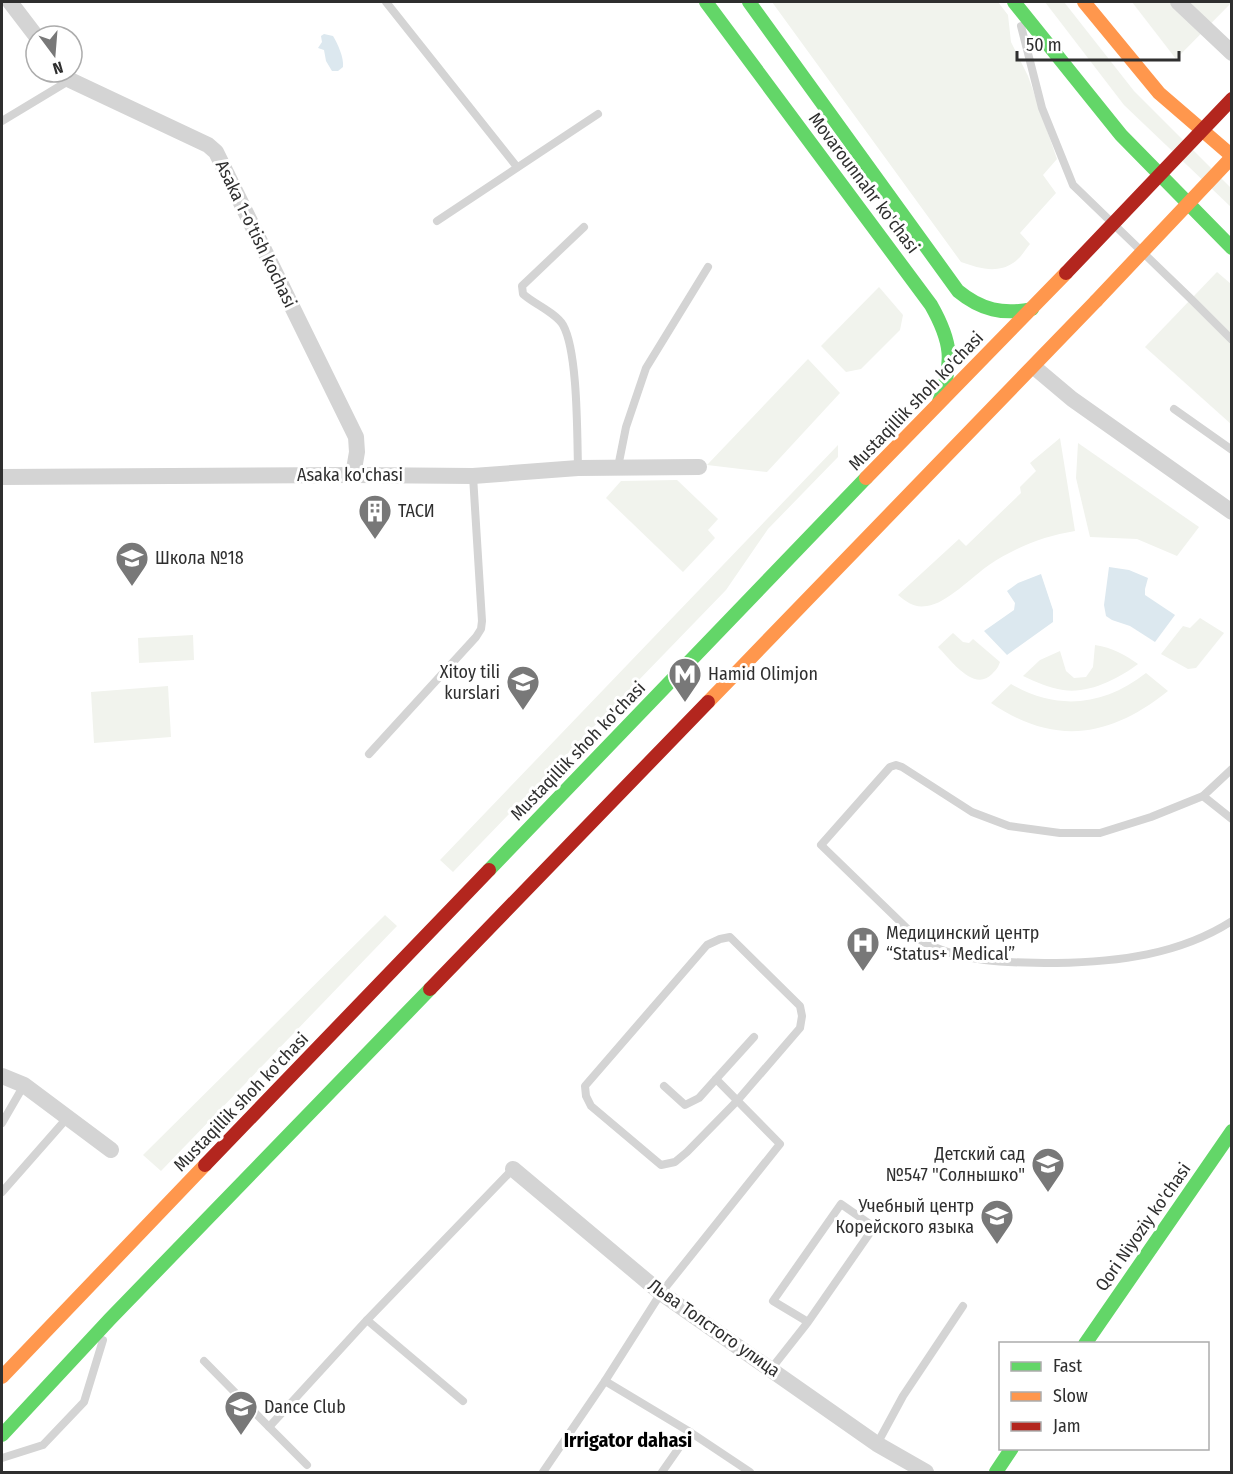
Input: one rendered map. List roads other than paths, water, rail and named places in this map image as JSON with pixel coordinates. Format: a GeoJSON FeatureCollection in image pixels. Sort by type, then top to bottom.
{"type":"FeatureCollection","features":[{"type":"Feature","properties":{"kind":"main road","name":"Movarounnahr ko'chasi"},"geometry":{"type":"LineString","coordinates":[[706,2],[922,290],[942,322],[949,344],[950,369],[948,381],[939,402]]}},
{"type":"Feature","properties":{"kind":"main road","name":"Movarounnahr ko'chasi"},"geometry":{"type":"LineString","coordinates":[[749,2],[958,291],[975,304],[990,310],[1012,312],[1032,309]]}},
{"type":"Feature","properties":{"kind":"main road"},"geometry":{"type":"LineString","coordinates":[[1014,2],[1121,135],[1232,248]]}},
{"type":"Feature","properties":{"kind":"main road"},"geometry":{"type":"LineString","coordinates":[[2,1435],[110,1319],[1034,367],[1232,157],[1159,93],[1084,2]]}},
{"type":"Feature","properties":{"kind":"main road","name":"Mustaqillik shoh ko'chasi"},"geometry":{"type":"LineString","coordinates":[[2,1377],[1232,99]]}},
{"type":"Feature","properties":{"kind":"main road","name":"Qori Niyoziy ko'chasi"},"geometry":{"type":"LineString","coordinates":[[1086,1342],[1232,1131]]}},
{"type":"Feature","properties":{"kind":"main road"},"geometry":{"type":"LineString","coordinates":[[996,1473],[1011,1450]]}},
{"type":"Feature","properties":{"kind":"street"},"geometry":{"type":"LineString","coordinates":[[10,2],[27,24]]}},
{"type":"Feature","properties":{"kind":"street"},"geometry":{"type":"LineString","coordinates":[[1178,2],[1232,53]]}},
{"type":"Feature","properties":{"kind":"street","name":"Asaka 1-o'tish kochasi"},"geometry":{"type":"LineString","coordinates":[[83,84],[208,145],[216,152],[356,437],[357,452],[353,474]]}},
{"type":"Feature","properties":{"kind":"street"},"geometry":{"type":"LineString","coordinates":[[1034,367],[1072,399],[1232,512]]}},
{"type":"Feature","properties":{"kind":"street","name":"Asaka ko'chasi"},"geometry":{"type":"LineString","coordinates":[[2,477],[353,474],[473,476],[578,468],[699,467]]}},
{"type":"Feature","properties":{"kind":"street"},"geometry":{"type":"LineString","coordinates":[[2,1076],[24,1085],[111,1150]]}},
{"type":"Feature","properties":{"kind":"street","name":"Льва Толстого улица"},"geometry":{"type":"LineString","coordinates":[[513,1169],[662,1293],[877,1444],[926,1473]]}},
{"type":"Feature","properties":{"kind":"lane"},"geometry":{"type":"LineString","coordinates":[[386,2],[517,167]]}},
{"type":"Feature","properties":{"kind":"lane"},"geometry":{"type":"LineString","coordinates":[[1014,2],[1042,108],[1073,185],[1232,340]]}},
{"type":"Feature","properties":{"kind":"lane"},"geometry":{"type":"LineString","coordinates":[[2,121],[55,84]]}},
{"type":"Feature","properties":{"kind":"lane"},"geometry":{"type":"LineString","coordinates":[[437,221],[598,114]]}},
{"type":"Feature","properties":{"kind":"lane"},"geometry":{"type":"LineString","coordinates":[[578,468],[572,350],[562,324],[548,310],[533,304],[523,294],[522,285],[584,226]]}},
{"type":"Feature","properties":{"kind":"lane"},"geometry":{"type":"LineString","coordinates":[[618,468],[626,427],[646,368],[708,267]]}},
{"type":"Feature","properties":{"kind":"lane"},"geometry":{"type":"LineString","coordinates":[[1174,409],[1232,450]]}},
{"type":"Feature","properties":{"kind":"lane"},"geometry":{"type":"LineString","coordinates":[[369,754],[477,637],[481,629],[483,621],[473,476]]}},
{"type":"Feature","properties":{"kind":"lane"},"geometry":{"type":"LineString","coordinates":[[1232,769],[1203,796],[1151,817],[1100,833],[1060,833],[1009,826],[972,812],[896,765],[890,767],[821,845],[918,939],[935,949],[979,960],[1032,963],[1110,961],[1179,946],[1232,921]]}},
{"type":"Feature","properties":{"kind":"lane"},"geometry":{"type":"LineString","coordinates":[[1203,796],[1232,819]]}},
{"type":"Feature","properties":{"kind":"lane"},"geometry":{"type":"LineString","coordinates":[[730,937],[800,1006],[802,1016],[800,1028],[737,1101],[687,1152],[675,1162],[661,1165],[591,1106],[586,1096],[585,1086],[707,945],[730,937]]}},
{"type":"Feature","properties":{"kind":"lane"},"geometry":{"type":"LineString","coordinates":[[664,1086],[685,1105],[699,1098],[754,1037]]}},
{"type":"Feature","properties":{"kind":"lane"},"geometry":{"type":"LineString","coordinates":[[543,1473],[662,1293],[780,1144],[716,1079]]}},
{"type":"Feature","properties":{"kind":"lane"},"geometry":{"type":"LineString","coordinates":[[2,1123],[24,1085]]}},
{"type":"Feature","properties":{"kind":"lane"},"geometry":{"type":"LineString","coordinates":[[2,1192],[68,1118]]}},
{"type":"Feature","properties":{"kind":"lane"},"geometry":{"type":"LineString","coordinates":[[269,1427],[513,1169]]}},
{"type":"Feature","properties":{"kind":"lane"},"geometry":{"type":"LineString","coordinates":[[771,1369],[808,1322],[874,1227],[841,1204],[773,1301],[808,1322]]}},
{"type":"Feature","properties":{"kind":"lane"},"geometry":{"type":"LineString","coordinates":[[877,1444],[903,1396],[963,1306]]}},
{"type":"Feature","properties":{"kind":"lane"},"geometry":{"type":"LineString","coordinates":[[2,1458],[43,1445],[84,1401],[110,1319]]}},
{"type":"Feature","properties":{"kind":"lane"},"geometry":{"type":"LineString","coordinates":[[368,1320],[463,1401]]}},
{"type":"Feature","properties":{"kind":"lane"},"geometry":{"type":"LineString","coordinates":[[204,1361],[307,1465]]}},
{"type":"Feature","properties":{"kind":"lane"},"geometry":{"type":"LineString","coordinates":[[605,1381],[690,1432],[750,1473]]}},
{"type":"Feature","properties":{"kind":"lane"},"geometry":{"type":"LineString","coordinates":[[662,1473],[690,1432]]}},
{"type":"Feature","properties":{"kind":"place","name":"ТАСИ"},"geometry":{"type":"Point","coordinates":[375,540]}},
{"type":"Feature","properties":{"kind":"place","name":"Школа №18"},"geometry":{"type":"Point","coordinates":[132,587]}},
{"type":"Feature","properties":{"kind":"place","name":"Hamid Olimjon"},"geometry":{"type":"Point","coordinates":[685,703]}},
{"type":"Feature","properties":{"kind":"place","name":"Xitoy tili kurslari"},"geometry":{"type":"Point","coordinates":[523,711]}},
{"type":"Feature","properties":{"kind":"place","name":"Медицинский центр “Status+ Medical”"},"geometry":{"type":"Point","coordinates":[863,972]}},
{"type":"Feature","properties":{"kind":"place","name":"Детский сад №547 \"Солнышко\""},"geometry":{"type":"Point","coordinates":[1048,1193]}},
{"type":"Feature","properties":{"kind":"place","name":"Учебный центр Корейского языка"},"geometry":{"type":"Point","coordinates":[997,1245]}},
{"type":"Feature","properties":{"kind":"place","name":"Dance Club"},"geometry":{"type":"Point","coordinates":[241,1436]}},
{"type":"Feature","properties":{"kind":"district","name":"Irrigator dahasi"},"geometry":{"type":"Point","coordinates":[628,1440]}}]}
